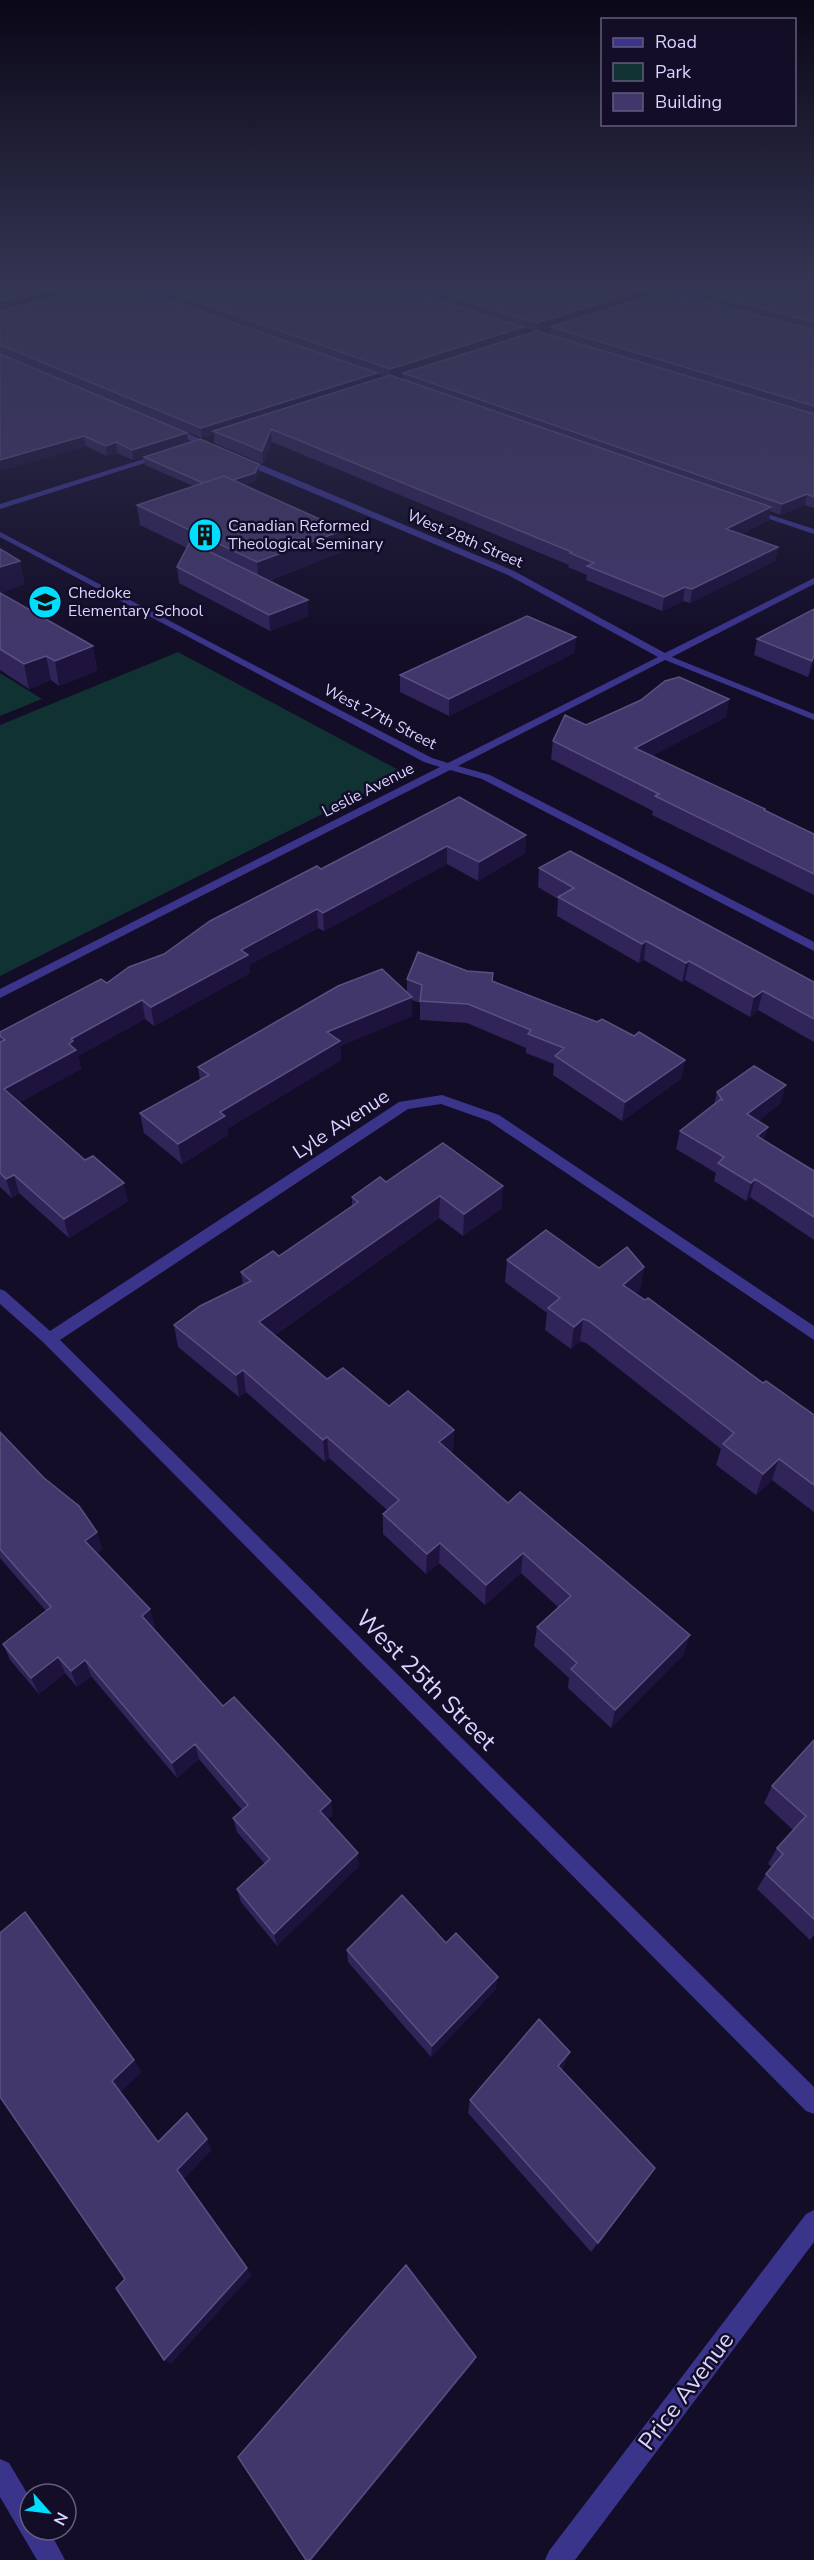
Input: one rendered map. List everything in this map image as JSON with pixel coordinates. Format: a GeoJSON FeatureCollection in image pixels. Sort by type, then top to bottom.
{"type":"FeatureCollection","features":[{"type":"Feature","properties":{"kind":"street"},"geometry":{"type":"LineString","coordinates":[[160,425],[224,452]]}},
{"type":"Feature","properties":{"kind":"street"},"geometry":{"type":"LineString","coordinates":[[192,447],[215,440]]}},
{"type":"Feature","properties":{"kind":"street"},"geometry":{"type":"LineString","coordinates":[[0,507],[169,454]]}},
{"type":"Feature","properties":{"kind":"street","name":"West 28th Street"},"geometry":{"type":"LineString","coordinates":[[234,456],[511,573],[665,657],[814,717]]}},
{"type":"Feature","properties":{"kind":"street"},"geometry":{"type":"LineString","coordinates":[[746,508],[814,532]]}},
{"type":"Feature","properties":{"kind":"street","name":"West 27th Street"},"geometry":{"type":"LineString","coordinates":[[0,534],[428,760],[486,777],[814,947]]}},
{"type":"Feature","properties":{"kind":"street","name":"Leslie Avenue"},"geometry":{"type":"LineString","coordinates":[[0,994],[814,581]]}},
{"type":"Feature","properties":{"kind":"street","name":"Lyle Avenue"},"geometry":{"type":"LineString","coordinates":[[49,1339],[404,1105],[442,1100],[494,1118],[814,1335]]}},
{"type":"Feature","properties":{"kind":"street","name":"West 25th Street"},"geometry":{"type":"LineString","coordinates":[[0,1295],[49,1339],[814,2103]]}},
{"type":"Feature","properties":{"kind":"street","name":"Price Avenue"},"geometry":{"type":"LineString","coordinates":[[558,2560],[814,2222]]}},
{"type":"Feature","properties":{"kind":"street"},"geometry":{"type":"LineString","coordinates":[[0,2472],[18,2503]]}},
{"type":"Feature","properties":{"kind":"street"},"geometry":{"type":"LineString","coordinates":[[41,2542],[52,2560]]}},
{"type":"Feature","properties":{"kind":"green space"},"geometry":{"type":"Polygon","coordinates":[[[178,652],[404,773],[0,976],[0,725],[178,652]]]}},
{"type":"Feature","properties":{"kind":"green space"},"geometry":{"type":"Polygon","coordinates":[[[0,673],[42,699],[0,716],[0,673]]]}},
{"type":"Feature","properties":{"kind":"building"},"geometry":{"type":"Polygon","coordinates":[[[0,403],[117,403],[187,433],[132,450],[116,442],[106,446],[84,436],[0,460],[0,403]]]}},
{"type":"Feature","properties":{"kind":"building"},"geometry":{"type":"Polygon","coordinates":[[[142,403],[280,403],[201,428],[142,403]]]}},
{"type":"Feature","properties":{"kind":"building"},"geometry":{"type":"Polygon","coordinates":[[[300,403],[472,403],[771,507],[726,529],[778,547],[692,589],[685,587],[664,597],[587,566],[594,563],[570,553],[572,552],[271,429],[262,451],[213,431],[300,403]]]}},
{"type":"Feature","properties":{"kind":"building"},"geometry":{"type":"Polygon","coordinates":[[[491,403],[779,403],[814,414],[814,497],[807,494],[782,504],[491,403]]]}},
{"type":"Feature","properties":{"kind":"building"},"geometry":{"type":"Polygon","coordinates":[[[200,439],[259,464],[255,473],[233,480],[224,476],[203,483],[144,457],[200,439]]]}},
{"type":"Feature","properties":{"kind":"building"},"geometry":{"type":"Polygon","coordinates":[[[224,476],[344,530],[257,562],[137,505],[224,476]]]}},
{"type":"Feature","properties":{"kind":"building"},"geometry":{"type":"Polygon","coordinates":[[[190,542],[308,600],[269,615],[177,567],[190,542]]]}},
{"type":"Feature","properties":{"kind":"building"},"geometry":{"type":"Polygon","coordinates":[[[0,549],[20,561],[0,567],[0,549]]]}},
{"type":"Feature","properties":{"kind":"building"},"geometry":{"type":"Polygon","coordinates":[[[0,593],[93,646],[55,661],[46,656],[24,664],[0,649],[0,593]]]}},
{"type":"Feature","properties":{"kind":"building"},"geometry":{"type":"Polygon","coordinates":[[[814,609],[812,661],[757,639],[814,609]]]}},
{"type":"Feature","properties":{"kind":"building"},"geometry":{"type":"Polygon","coordinates":[[[527,616],[576,637],[449,699],[400,675],[527,616]]]}},
{"type":"Feature","properties":{"kind":"building"},"geometry":{"type":"Polygon","coordinates":[[[679,677],[729,699],[635,748],[814,834],[814,874],[655,796],[659,794],[553,741],[565,715],[586,725],[641,700],[665,681],[679,677]]]}},
{"type":"Feature","properties":{"kind":"building"},"geometry":{"type":"Polygon","coordinates":[[[459,797],[526,835],[479,862],[447,846],[323,913],[317,909],[241,950],[248,955],[151,1007],[142,1000],[71,1039],[73,1041],[69,1044],[76,1050],[4,1089],[85,1160],[93,1156],[124,1183],[64,1219],[14,1175],[6,1179],[0,1173],[0,1042],[5,1040],[0,1036],[0,1032],[101,979],[107,983],[129,967],[164,954],[210,921],[317,866],[321,869],[459,797]]]}},
{"type":"Feature","properties":{"kind":"building"},"geometry":{"type":"Polygon","coordinates":[[[570,851],[814,982],[814,1019],[763,991],[754,997],[689,961],[686,963],[646,941],[642,944],[558,897],[574,888],[539,868],[570,851]]]}},
{"type":"Feature","properties":{"kind":"building"},"geometry":{"type":"Polygon","coordinates":[[[418,952],[467,971],[493,973],[492,981],[597,1022],[602,1019],[634,1036],[639,1032],[685,1060],[625,1102],[555,1056],[564,1048],[528,1034],[531,1030],[468,1004],[420,1001],[422,985],[407,979],[418,952]]]}},
{"type":"Feature","properties":{"kind":"building"},"geometry":{"type":"Polygon","coordinates":[[[382,969],[412,997],[327,1032],[340,1041],[220,1112],[225,1116],[178,1144],[140,1113],[209,1075],[198,1067],[338,986],[382,969]]]}},
{"type":"Feature","properties":{"kind":"building"},"geometry":{"type":"Polygon","coordinates":[[[754,1066],[786,1085],[747,1114],[768,1127],[757,1136],[814,1171],[814,1217],[755,1179],[751,1183],[718,1163],[724,1157],[680,1131],[721,1099],[723,1101],[717,1092],[754,1066]]]}},
{"type":"Feature","properties":{"kind":"building"},"geometry":{"type":"Polygon","coordinates":[[[443,1143],[503,1186],[464,1214],[440,1196],[259,1322],[327,1379],[343,1368],[389,1406],[408,1391],[454,1430],[439,1442],[508,1503],[520,1492],[690,1635],[615,1710],[571,1669],[577,1663],[537,1627],[571,1596],[523,1553],[486,1585],[440,1543],[427,1554],[383,1514],[399,1500],[327,1437],[323,1440],[243,1370],[236,1375],[174,1325],[200,1306],[251,1281],[241,1272],[273,1251],[279,1256],[358,1202],[352,1197],[380,1177],[386,1182],[443,1143]]]}},
{"type":"Feature","properties":{"kind":"building"},"geometry":{"type":"Polygon","coordinates":[[[546,1230],[599,1268],[627,1247],[644,1267],[623,1285],[645,1300],[648,1298],[763,1383],[766,1381],[814,1415],[814,1485],[779,1459],[763,1474],[723,1444],[734,1433],[589,1321],[583,1319],[574,1327],[548,1308],[560,1298],[507,1260],[546,1230]]]}},
{"type":"Feature","properties":{"kind":"building"},"geometry":{"type":"Polygon","coordinates":[[[0,1432],[44,1478],[79,1506],[97,1532],[85,1541],[150,1609],[142,1616],[223,1706],[234,1697],[331,1801],[320,1811],[358,1853],[274,1934],[237,1889],[270,1859],[233,1818],[248,1805],[195,1744],[172,1763],[85,1660],[71,1671],[58,1657],[31,1678],[3,1644],[51,1607],[0,1549],[0,1432]]]}},
{"type":"Feature","properties":{"kind":"building"},"geometry":{"type":"Polygon","coordinates":[[[814,1740],[814,1919],[766,1874],[783,1854],[777,1848],[806,1816],[772,1786],[814,1740]]]}},
{"type":"Feature","properties":{"kind":"building"},"geometry":{"type":"Polygon","coordinates":[[[402,1895],[446,1943],[456,1933],[498,1977],[432,2046],[347,1950],[402,1895]]]}},
{"type":"Feature","properties":{"kind":"building"},"geometry":{"type":"Polygon","coordinates":[[[25,1912],[134,2060],[112,2081],[158,2142],[187,2113],[207,2139],[177,2170],[247,2268],[164,2360],[116,2288],[125,2279],[0,2097],[0,1933],[25,1912]]]}},
{"type":"Feature","properties":{"kind":"building"},"geometry":{"type":"Polygon","coordinates":[[[539,2019],[570,2052],[558,2066],[655,2168],[598,2243],[470,2100],[539,2019]]]}},
{"type":"Feature","properties":{"kind":"building"},"geometry":{"type":"Polygon","coordinates":[[[406,2265],[476,2357],[310,2560],[306,2560],[238,2457],[406,2265]]]}},
{"type":"Feature","properties":{"kind":"place","name":"Canadian Reformed Theological Seminary"},"geometry":{"type":"Point","coordinates":[205,535]}},
{"type":"Feature","properties":{"kind":"place","name":"Chedoke Elementary School"},"geometry":{"type":"Point","coordinates":[45,602]}}]}
